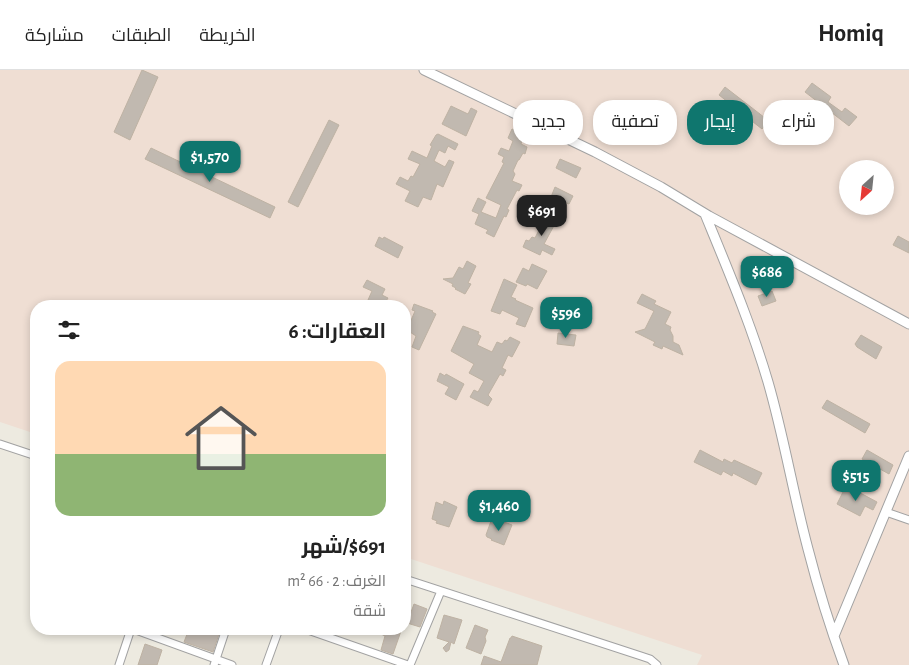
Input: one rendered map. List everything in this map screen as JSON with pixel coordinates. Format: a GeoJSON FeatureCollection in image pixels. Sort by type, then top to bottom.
{"type":"FeatureCollection","features":[{"type":"Feature","properties":{"kind":"street"},"geometry":{"type":"LineString","coordinates":[[424,70],[595,152],[909,324]]}},
{"type":"Feature","properties":{"kind":"street"},"geometry":{"type":"LineString","coordinates":[[706,214],[743,307],[768,382],[808,548],[844,665]]}},
{"type":"Feature","properties":{"kind":"street"},"geometry":{"type":"LineString","coordinates":[[0,444],[30,454]]}},
{"type":"Feature","properties":{"kind":"street"},"geometry":{"type":"LineString","coordinates":[[834,636],[909,456]]}},
{"type":"Feature","properties":{"kind":"street"},"geometry":{"type":"LineString","coordinates":[[886,512],[909,520]]}},
{"type":"Feature","properties":{"kind":"street"},"geometry":{"type":"LineString","coordinates":[[411,581],[650,659],[657,665]]}},
{"type":"Feature","properties":{"kind":"street"},"geometry":{"type":"LineString","coordinates":[[322,635],[409,665],[441,592]]}},
{"type":"Feature","properties":{"kind":"street"},"geometry":{"type":"LineString","coordinates":[[119,665],[130,635]]}},
{"type":"Feature","properties":{"kind":"street"},"geometry":{"type":"LineString","coordinates":[[147,635],[215,662],[232,665]]}},
{"type":"Feature","properties":{"kind":"street"},"geometry":{"type":"LineString","coordinates":[[215,662],[224,635]]}},
{"type":"Feature","properties":{"kind":"street"},"geometry":{"type":"LineString","coordinates":[[266,665],[277,635]]}},
{"type":"Feature","properties":{"kind":"shaded area"},"geometry":{"type":"Polygon","coordinates":[[[0,70],[909,70],[909,665],[697,665],[702,655],[411,559],[411,300],[30,300],[30,432],[0,422],[0,70]]]}},
{"type":"Feature","properties":{"kind":"building"},"geometry":{"type":"Polygon","coordinates":[[[142,70],[158,77],[130,140],[114,132],[142,70]]]}},
{"type":"Feature","properties":{"kind":"building"},"geometry":{"type":"Polygon","coordinates":[[[812,83],[831,97],[829,100],[815,100],[805,92],[812,83]]]}},
{"type":"Feature","properties":{"kind":"building"},"geometry":{"type":"Polygon","coordinates":[[[725,87],[742,100],[725,100],[719,95],[725,87]]]}},
{"type":"Feature","properties":{"kind":"building"},"geometry":{"type":"Polygon","coordinates":[[[451,106],[468,114],[471,108],[477,111],[466,136],[442,124],[451,106]]]}},
{"type":"Feature","properties":{"kind":"building"},"geometry":{"type":"Polygon","coordinates":[[[834,106],[842,112],[845,108],[857,117],[849,126],[834,114],[834,106]]]}},
{"type":"Feature","properties":{"kind":"building"},"geometry":{"type":"Polygon","coordinates":[[[753,109],[763,116],[762,129],[753,122],[753,109]]]}},
{"type":"Feature","properties":{"kind":"building"},"geometry":{"type":"Polygon","coordinates":[[[329,120],[339,125],[298,207],[288,202],[329,120]]]}},
{"type":"Feature","properties":{"kind":"building"},"geometry":{"type":"Polygon","coordinates":[[[512,129],[513,129],[513,141],[508,138],[512,129]]]}},
{"type":"Feature","properties":{"kind":"building"},"geometry":{"type":"Polygon","coordinates":[[[438,134],[458,144],[455,150],[448,146],[445,153],[439,150],[434,161],[445,167],[449,160],[454,162],[443,187],[437,184],[431,200],[423,197],[418,207],[405,201],[410,191],[396,184],[400,177],[408,181],[411,176],[413,177],[420,164],[408,159],[412,151],[427,158],[432,146],[430,145],[438,134]]]}},
{"type":"Feature","properties":{"kind":"building"},"geometry":{"type":"Polygon","coordinates":[[[513,141],[513,145],[527,147],[525,154],[523,153],[518,160],[513,171],[515,174],[512,181],[522,185],[519,191],[517,190],[507,209],[509,210],[506,217],[504,216],[494,237],[486,233],[488,230],[475,224],[479,214],[472,211],[478,198],[486,202],[481,212],[496,218],[501,205],[486,198],[504,163],[502,162],[504,157],[498,154],[501,148],[509,151],[513,141]]]}},
{"type":"Feature","properties":{"kind":"building"},"geometry":{"type":"Polygon","coordinates":[[[151,148],[275,207],[270,218],[145,159],[151,148]]]}},
{"type":"Feature","properties":{"kind":"building"},"geometry":{"type":"Polygon","coordinates":[[[560,159],[581,168],[576,178],[556,168],[560,159]]]}},
{"type":"Feature","properties":{"kind":"building"},"geometry":{"type":"Polygon","coordinates":[[[555,187],[573,196],[569,204],[551,197],[555,187]]]}},
{"type":"Feature","properties":{"kind":"building"},"geometry":{"type":"Polygon","coordinates":[[[543,213],[557,220],[544,244],[555,249],[552,255],[542,250],[540,255],[523,247],[526,240],[529,241],[532,237],[535,238],[542,224],[539,223],[543,213]]]}},
{"type":"Feature","properties":{"kind":"building"},"geometry":{"type":"Polygon","coordinates":[[[898,236],[909,242],[909,253],[893,245],[898,236]]]}},
{"type":"Feature","properties":{"kind":"building"},"geometry":{"type":"Polygon","coordinates":[[[379,237],[383,239],[384,237],[403,247],[398,258],[375,246],[379,237]]]}},
{"type":"Feature","properties":{"kind":"building"},"geometry":{"type":"Polygon","coordinates":[[[467,261],[476,266],[468,283],[471,284],[465,294],[455,289],[452,286],[453,284],[443,279],[453,278],[459,267],[463,269],[467,261]]]}},
{"type":"Feature","properties":{"kind":"building"},"geometry":{"type":"Polygon","coordinates":[[[532,264],[547,271],[537,289],[527,284],[526,286],[516,282],[523,268],[529,271],[532,264]]]}},
{"type":"Feature","properties":{"kind":"building"},"geometry":{"type":"Polygon","coordinates":[[[504,279],[517,285],[511,297],[533,308],[525,327],[516,324],[519,318],[502,310],[500,314],[491,311],[504,279]]]}},
{"type":"Feature","properties":{"kind":"building"},"geometry":{"type":"Polygon","coordinates":[[[367,280],[385,289],[382,295],[388,298],[387,300],[368,300],[372,291],[363,287],[367,280]]]}},
{"type":"Feature","properties":{"kind":"building"},"geometry":{"type":"Polygon","coordinates":[[[772,291],[776,301],[762,306],[758,296],[772,291]]]}},
{"type":"Feature","properties":{"kind":"building"},"geometry":{"type":"Polygon","coordinates":[[[642,294],[656,301],[654,304],[671,312],[665,324],[671,327],[673,342],[679,345],[683,355],[663,346],[662,349],[653,345],[655,342],[635,332],[645,329],[654,311],[637,303],[642,294]]]}},
{"type":"Feature","properties":{"kind":"building"},"geometry":{"type":"Polygon","coordinates":[[[414,304],[436,314],[419,350],[412,347],[416,336],[411,333],[411,320],[415,311],[412,310],[414,304]]]}},
{"type":"Feature","properties":{"kind":"building"},"geometry":{"type":"Polygon","coordinates":[[[463,326],[479,332],[478,334],[481,336],[477,345],[492,352],[497,342],[502,344],[510,337],[520,342],[512,357],[508,355],[502,368],[506,370],[503,376],[500,374],[488,395],[492,399],[488,406],[470,397],[474,390],[478,392],[484,381],[469,373],[474,364],[451,351],[463,326]]]}},
{"type":"Feature","properties":{"kind":"building"},"geometry":{"type":"Polygon","coordinates":[[[558,333],[576,335],[574,346],[557,344],[558,333]]]}},
{"type":"Feature","properties":{"kind":"building"},"geometry":{"type":"Polygon","coordinates":[[[861,335],[882,347],[876,359],[855,344],[861,335]]]}},
{"type":"Feature","properties":{"kind":"building"},"geometry":{"type":"Polygon","coordinates":[[[440,373],[445,376],[446,374],[464,384],[456,400],[445,394],[449,387],[437,381],[440,373]]]}},
{"type":"Feature","properties":{"kind":"building"},"geometry":{"type":"Polygon","coordinates":[[[827,400],[870,424],[865,433],[822,408],[827,400]]]}},
{"type":"Feature","properties":{"kind":"building"},"geometry":{"type":"Polygon","coordinates":[[[700,450],[723,462],[724,459],[732,463],[734,460],[762,473],[756,485],[733,473],[732,476],[723,471],[721,475],[694,462],[700,450]]]}},
{"type":"Feature","properties":{"kind":"building"},"geometry":{"type":"Polygon","coordinates":[[[867,450],[893,465],[889,474],[862,459],[867,450]]]}},
{"type":"Feature","properties":{"kind":"building"},"geometry":{"type":"Polygon","coordinates":[[[851,488],[877,502],[873,510],[865,506],[860,516],[837,504],[844,490],[849,492],[851,488]]]}},
{"type":"Feature","properties":{"kind":"building"},"geometry":{"type":"Polygon","coordinates":[[[444,501],[457,507],[449,527],[436,523],[437,521],[432,519],[436,502],[443,505],[444,501]]]}},
{"type":"Feature","properties":{"kind":"building"},"geometry":{"type":"Polygon","coordinates":[[[499,520],[512,525],[504,545],[491,540],[486,535],[491,521],[498,523],[499,520]]]}},
{"type":"Feature","properties":{"kind":"building"},"geometry":{"type":"Polygon","coordinates":[[[414,604],[427,609],[420,627],[411,624],[411,612],[414,604]]]}},
{"type":"Feature","properties":{"kind":"building"},"geometry":{"type":"Polygon","coordinates":[[[444,615],[462,620],[454,644],[451,642],[449,650],[446,652],[443,648],[449,642],[437,638],[444,615]]]}},
{"type":"Feature","properties":{"kind":"building"},"geometry":{"type":"Polygon","coordinates":[[[475,625],[488,630],[481,654],[466,648],[475,625]]]}},
{"type":"Feature","properties":{"kind":"building"},"geometry":{"type":"Polygon","coordinates":[[[187,635],[219,635],[213,652],[184,642],[187,635]]]}},
{"type":"Feature","properties":{"kind":"building"},"geometry":{"type":"Polygon","coordinates":[[[383,635],[400,635],[393,654],[381,650],[385,636],[383,635]]]}},
{"type":"Feature","properties":{"kind":"building"},"geometry":{"type":"Polygon","coordinates":[[[512,636],[542,646],[537,665],[481,665],[484,656],[501,662],[512,636]]]}},
{"type":"Feature","properties":{"kind":"building"},"geometry":{"type":"Polygon","coordinates":[[[145,644],[162,650],[157,665],[138,665],[145,644]]]}}]}
